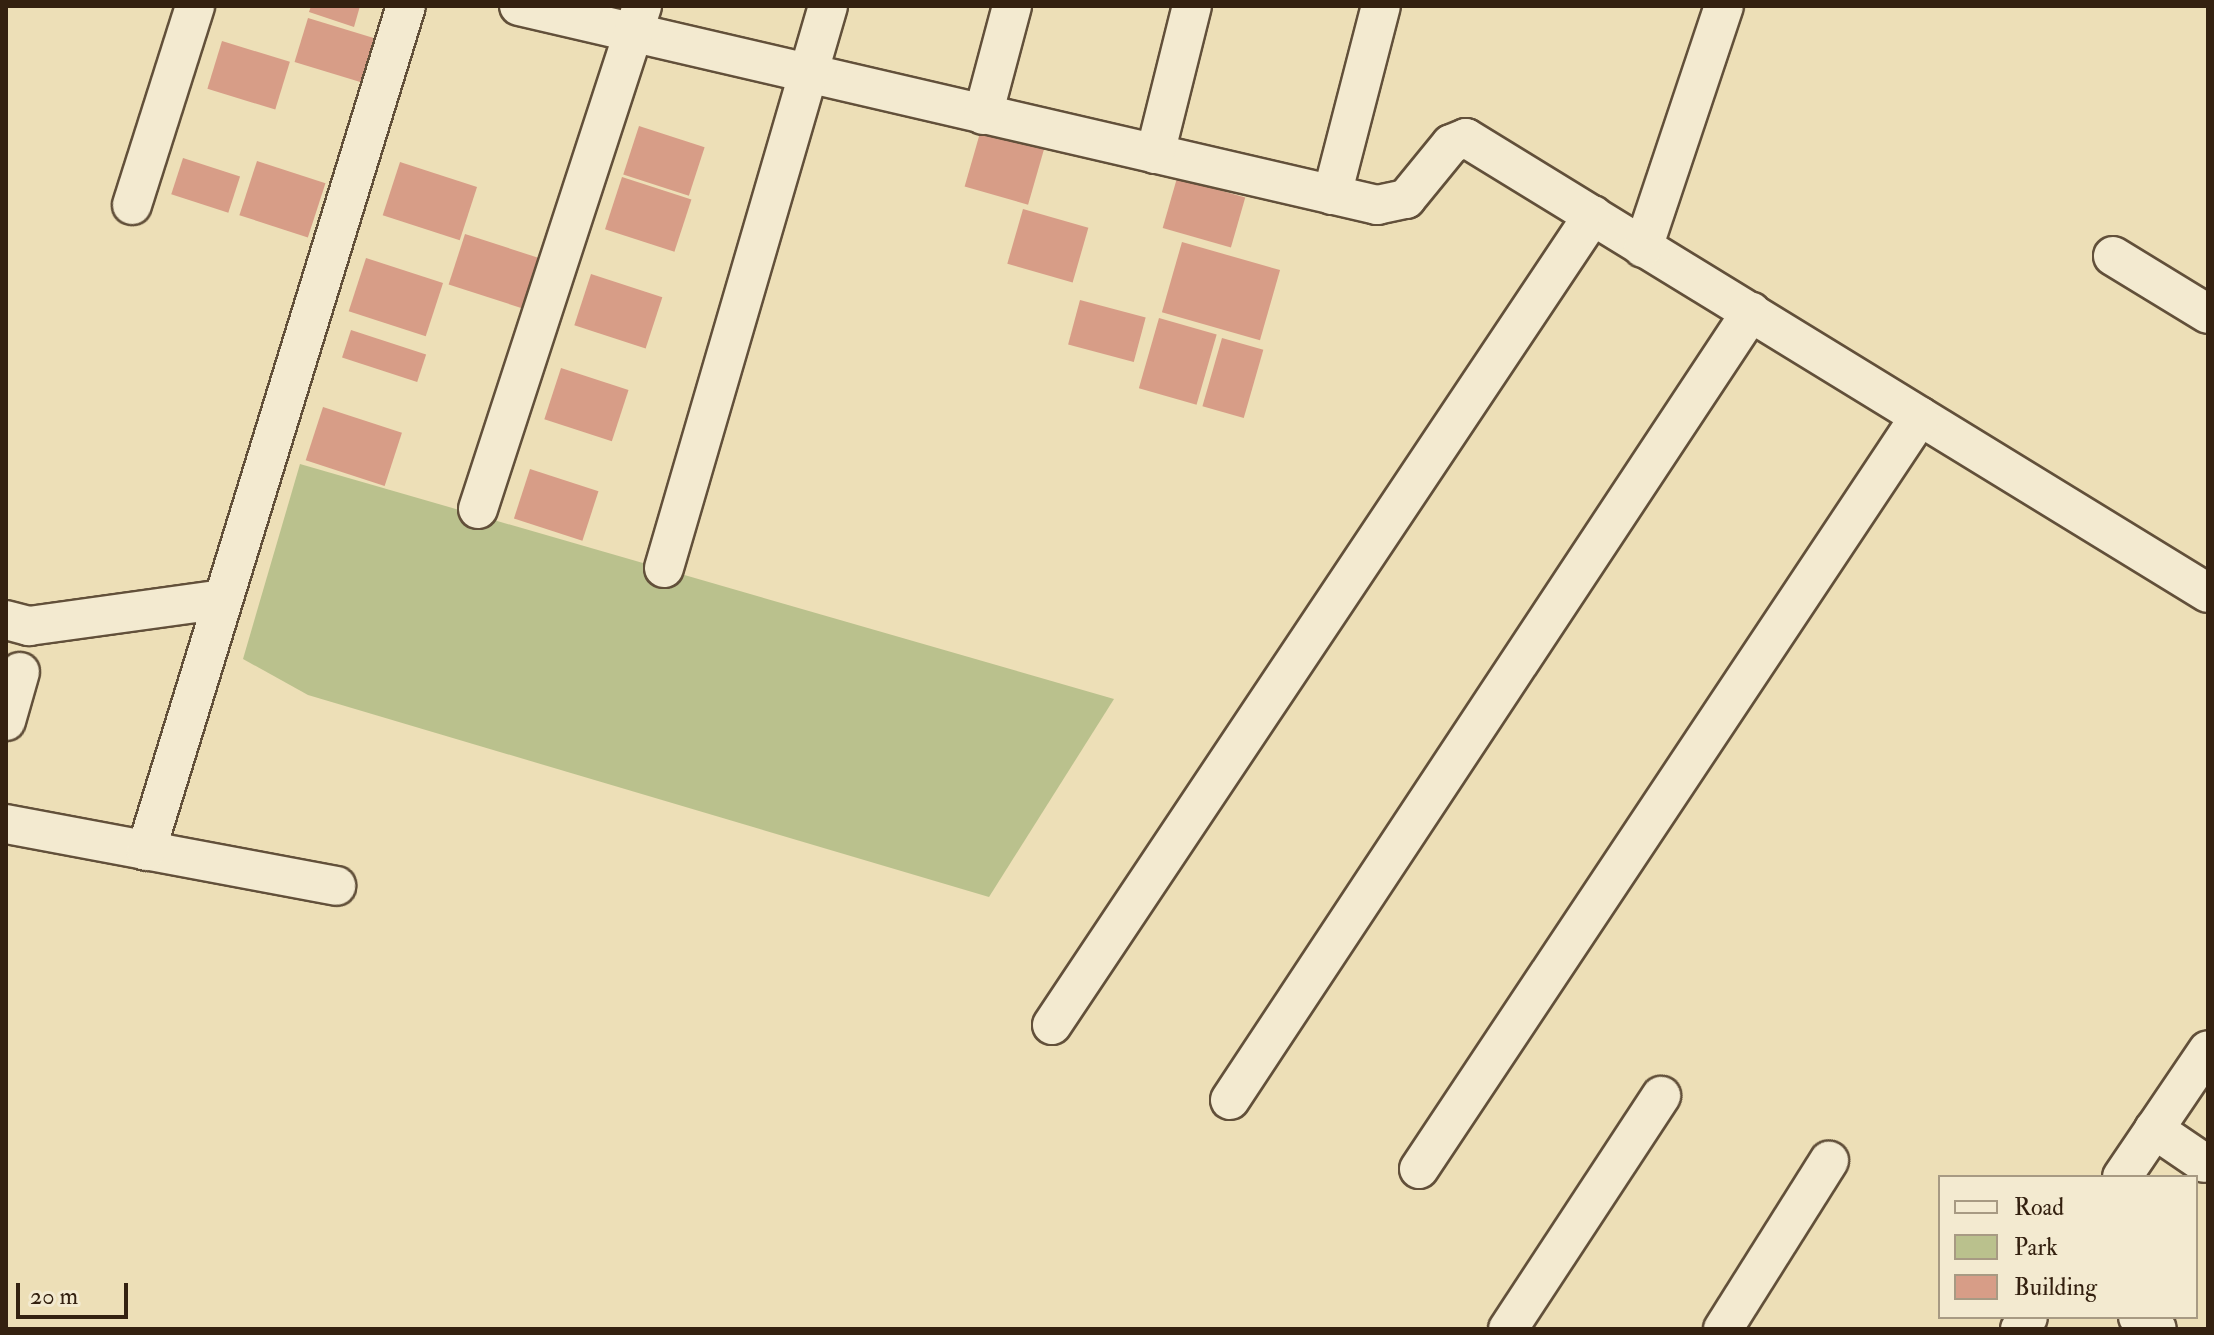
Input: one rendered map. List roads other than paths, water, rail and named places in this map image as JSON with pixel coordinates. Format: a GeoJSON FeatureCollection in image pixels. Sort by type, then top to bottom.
{"type":"FeatureCollection","features":[{"type":"Feature","properties":{"kind":"street"},"geometry":{"type":"LineString","coordinates":[[132,205],[195,6]]}},
{"type":"Feature","properties":{"kind":"street"},"geometry":{"type":"LineString","coordinates":[[146,851],[406,6]]}},
{"type":"Feature","properties":{"kind":"street"},"geometry":{"type":"LineString","coordinates":[[519,6],[638,20],[812,75],[1377,205],[1406,199],[1451,144],[1466,138],[2208,593]]}},
{"type":"Feature","properties":{"kind":"street"},"geometry":{"type":"LineString","coordinates":[[664,568],[812,75],[828,6]]}},
{"type":"Feature","properties":{"kind":"street"},"geometry":{"type":"LineString","coordinates":[[983,115],[1012,6]]}},
{"type":"Feature","properties":{"kind":"street"},"geometry":{"type":"LineString","coordinates":[[1155,154],[1192,6]]}},
{"type":"Feature","properties":{"kind":"street"},"geometry":{"type":"LineString","coordinates":[[1332,195],[1381,6]]}},
{"type":"Feature","properties":{"kind":"street"},"geometry":{"type":"LineString","coordinates":[[1643,248],[1724,6]]}},
{"type":"Feature","properties":{"kind":"street"},"geometry":{"type":"LineString","coordinates":[[478,509],[638,20]]}},
{"type":"Feature","properties":{"kind":"street"},"geometry":{"type":"LineString","coordinates":[[1052,1025],[1593,215]]}},
{"type":"Feature","properties":{"kind":"street"},"geometry":{"type":"LineString","coordinates":[[2113,256],[2208,314]]}},
{"type":"Feature","properties":{"kind":"street"},"geometry":{"type":"LineString","coordinates":[[1230,1100],[1751,312]]}},
{"type":"Feature","properties":{"kind":"street"},"geometry":{"type":"LineString","coordinates":[[1419,1169],[1920,416]]}},
{"type":"Feature","properties":{"kind":"street"},"geometry":{"type":"LineString","coordinates":[[6,620],[29,626],[223,599]]}},
{"type":"Feature","properties":{"kind":"street"},"geometry":{"type":"LineString","coordinates":[[6,721],[20,672]]}},
{"type":"Feature","properties":{"kind":"street"},"geometry":{"type":"LineString","coordinates":[[6,824],[336,886]]}},
{"type":"Feature","properties":{"kind":"street"},"geometry":{"type":"LineString","coordinates":[[2123,1175],[2208,1050]]}},
{"type":"Feature","properties":{"kind":"street"},"geometry":{"type":"LineString","coordinates":[[1508,1329],[1661,1096]]}},
{"type":"Feature","properties":{"kind":"street"},"geometry":{"type":"LineString","coordinates":[[2154,1129],[2202,1166]]}},
{"type":"Feature","properties":{"kind":"street"},"geometry":{"type":"LineString","coordinates":[[1723,1329],[1829,1161]]}}]}
